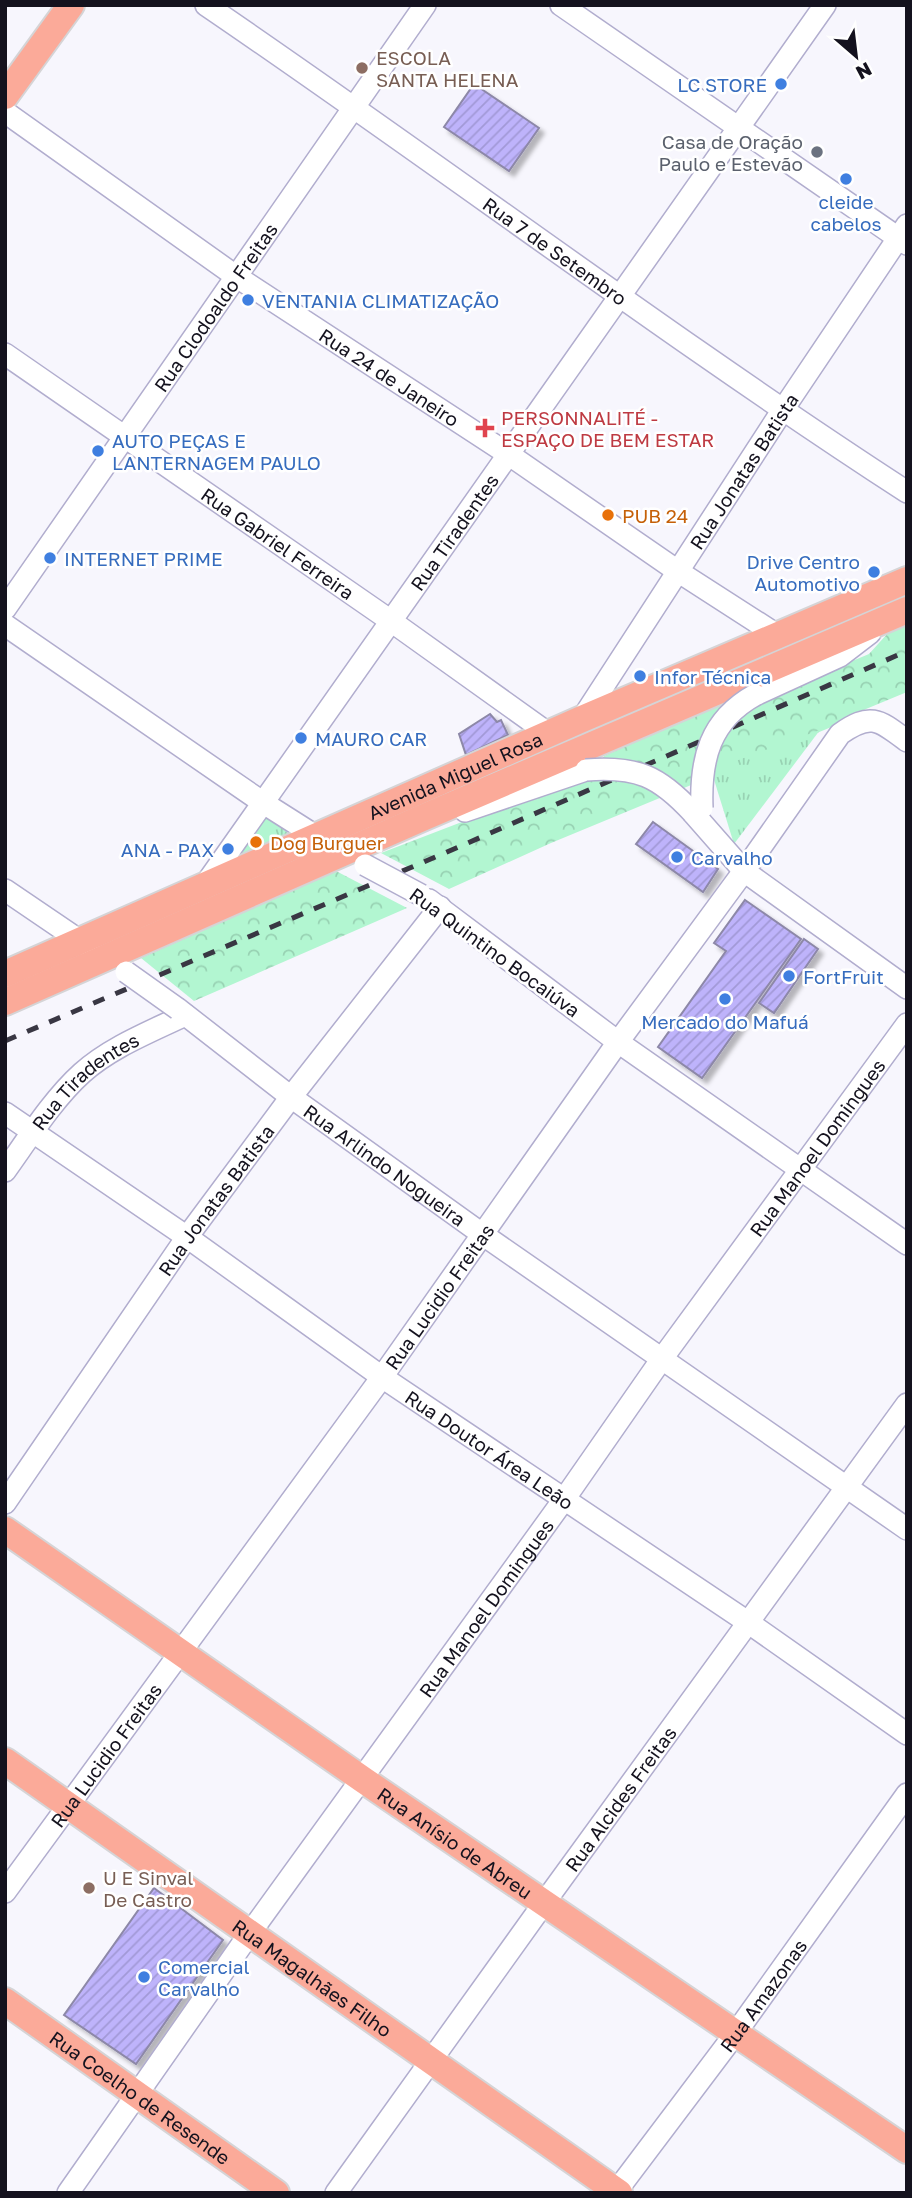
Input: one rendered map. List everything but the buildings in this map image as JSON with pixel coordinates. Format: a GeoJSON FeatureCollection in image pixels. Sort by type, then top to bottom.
{"type":"FeatureCollection","features":[{"type":"Feature","properties":{"kind":"main road"},"geometry":{"type":"LineString","coordinates":[[5,96],[71,5]]}},
{"type":"Feature","properties":{"kind":"main road","name":"Avenida Miguel Rosa"},"geometry":{"type":"LineString","coordinates":[[5,974],[582,719],[907,580]]}},
{"type":"Feature","properties":{"kind":"main road","name":"Avenida Miguel Rosa"},"geometry":{"type":"LineString","coordinates":[[5,1002],[116,965],[354,859],[422,818],[899,613]]}},
{"type":"Feature","properties":{"kind":"main road","name":"Rua Anísio de Abreu"},"geometry":{"type":"LineString","coordinates":[[5,1530],[362,1779],[907,2150]]}},
{"type":"Feature","properties":{"kind":"main road","name":"Rua Magalhães Filho"},"geometry":{"type":"LineString","coordinates":[[5,1761],[617,2192]]}},
{"type":"Feature","properties":{"kind":"main road","name":"Rua Coelho de Resende"},"geometry":{"type":"LineString","coordinates":[[5,2001],[276,2193]]}},
{"type":"Feature","properties":{"kind":"street","name":"Rua 7 de Setembro"},"geometry":{"type":"LineString","coordinates":[[206,5],[355,107],[782,411],[907,492]]}},
{"type":"Feature","properties":{"kind":"street","name":"Rua Clodoaldo Freitas"},"geometry":{"type":"LineString","coordinates":[[5,609],[425,5]]}},
{"type":"Feature","properties":{"kind":"street"},"geometry":{"type":"LineString","coordinates":[[561,5],[737,128],[904,236]]}},
{"type":"Feature","properties":{"kind":"street","name":"Rua Tiradentes"},"geometry":{"type":"LineString","coordinates":[[205,885],[825,5]]}},
{"type":"Feature","properties":{"kind":"street","name":"Rua 24 de Janeiro"},"geometry":{"type":"LineString","coordinates":[[5,112],[237,277],[508,454],[679,572],[777,635]]}},
{"type":"Feature","properties":{"kind":"street","name":"Rua Jonatas Batista"},"geometry":{"type":"LineString","coordinates":[[582,719],[782,411],[904,236]]}},
{"type":"Feature","properties":{"kind":"street","name":"Rua Gabriel Ferreira"},"geometry":{"type":"LineString","coordinates":[[5,354],[391,621],[549,734]]}},
{"type":"Feature","properties":{"kind":"street"},"geometry":{"type":"LineString","coordinates":[[700,816],[701,779],[707,748],[734,710],[755,695],[840,656],[899,613]]}},
{"type":"Feature","properties":{"kind":"street","name":"Rua Quintino Bocaiúva"},"geometry":{"type":"LineString","coordinates":[[5,625],[262,802],[316,837],[440,907],[618,1042],[907,1244]]}},
{"type":"Feature","properties":{"kind":"street","name":"Rua Lucidio Freitas"},"geometry":{"type":"LineString","coordinates":[[5,1892],[382,1377],[618,1042],[744,871],[840,734],[854,724],[871,719],[881,721],[907,741]]}},
{"type":"Feature","properties":{"kind":"street"},"geometry":{"type":"LineString","coordinates":[[422,818],[452,815],[476,808],[586,770],[625,770],[646,775],[675,793],[700,816],[744,871],[907,988]]}},
{"type":"Feature","properties":{"kind":"street","name":"Rua Arlindo Nogueira"},"geometry":{"type":"LineString","coordinates":[[5,890],[182,1012],[291,1097],[482,1234],[907,1529]]}},
{"type":"Feature","properties":{"kind":"street","name":"Rua Jonatas Batista"},"geometry":{"type":"LineString","coordinates":[[5,1503],[187,1237],[291,1097],[440,907]]}},
{"type":"Feature","properties":{"kind":"street","name":"Rua Tiradentes"},"geometry":{"type":"LineString","coordinates":[[5,1171],[80,1074],[182,1012]]}},
{"type":"Feature","properties":{"kind":"street","name":"Rua Manoel Domingues"},"geometry":{"type":"LineString","coordinates":[[68,2193],[250,1933],[565,1498],[661,1360],[907,1024]]}},
{"type":"Feature","properties":{"kind":"street","name":"Rua Doutor Área Leão"},"geometry":{"type":"LineString","coordinates":[[5,1113],[187,1237],[382,1377],[749,1623],[907,1734]]}},
{"type":"Feature","properties":{"kind":"street","name":"Rua Alcides Freitas"},"geometry":{"type":"LineString","coordinates":[[336,2193],[907,1404]]}},
{"type":"Feature","properties":{"kind":"street","name":"Rua Amazonas"},"geometry":{"type":"LineString","coordinates":[[617,2192],[735,2034],[907,1794]]}},
{"type":"Feature","properties":{"kind":"green space"},"geometry":{"type":"Polygon","coordinates":[[[907,624],[907,692],[841,723],[551,843],[449,889],[381,853],[569,781],[593,776],[604,756],[734,696],[751,703],[869,654],[888,633],[907,624]]]}},
{"type":"Feature","properties":{"kind":"green space"},"geometry":{"type":"Polygon","coordinates":[[[820,730],[734,844],[711,770],[820,730]]]}},
{"type":"Feature","properties":{"kind":"green space"},"geometry":{"type":"Polygon","coordinates":[[[265,814],[290,835],[242,856],[239,853],[265,814]]]}},
{"type":"Feature","properties":{"kind":"green space"},"geometry":{"type":"Polygon","coordinates":[[[336,871],[407,908],[194,1001],[141,958],[336,871]]]}},
{"type":"Feature","properties":{"kind":"railway"},"geometry":{"type":"LineString","coordinates":[[5,1041],[907,651]]}},
{"type":"Feature","properties":{"kind":"place","name":"ESCOLA SANTA HELENA"},"geometry":{"type":"Point","coordinates":[362,68]}},
{"type":"Feature","properties":{"kind":"place","name":"LC STORE"},"geometry":{"type":"Point","coordinates":[781,84]}},
{"type":"Feature","properties":{"kind":"place","name":"Casa de Oração Paulo e Estevão"},"geometry":{"type":"Point","coordinates":[817,152]}},
{"type":"Feature","properties":{"kind":"place","name":"cleide cabelos"},"geometry":{"type":"Point","coordinates":[846,179]}},
{"type":"Feature","properties":{"kind":"place","name":"VENTANIA CLIMATIZAÇÃO"},"geometry":{"type":"Point","coordinates":[248,300]}},
{"type":"Feature","properties":{"kind":"place","name":"PERSONNALITÉ - ESPAÇO DE BEM ESTAR"},"geometry":{"type":"Point","coordinates":[485,428]}},
{"type":"Feature","properties":{"kind":"place","name":"AUTO PEÇAS E LANTERNAGEM PAULO"},"geometry":{"type":"Point","coordinates":[98,451]}},
{"type":"Feature","properties":{"kind":"place","name":"PUB 24"},"geometry":{"type":"Point","coordinates":[608,515]}},
{"type":"Feature","properties":{"kind":"place","name":"INTERNET PRIME"},"geometry":{"type":"Point","coordinates":[50,558]}},
{"type":"Feature","properties":{"kind":"place","name":"Drive Centro Automotivo"},"geometry":{"type":"Point","coordinates":[874,572]}},
{"type":"Feature","properties":{"kind":"place","name":"Infor Técnica"},"geometry":{"type":"Point","coordinates":[640,676]}},
{"type":"Feature","properties":{"kind":"place","name":"MAURO CAR"},"geometry":{"type":"Point","coordinates":[301,738]}},
{"type":"Feature","properties":{"kind":"place","name":"Dog Burguer"},"geometry":{"type":"Point","coordinates":[256,842]}},
{"type":"Feature","properties":{"kind":"place","name":"ANA - PAX"},"geometry":{"type":"Point","coordinates":[228,849]}},
{"type":"Feature","properties":{"kind":"place","name":"Carvalho"},"geometry":{"type":"Point","coordinates":[677,857]}},
{"type":"Feature","properties":{"kind":"place","name":"FortFruit"},"geometry":{"type":"Point","coordinates":[789,976]}},
{"type":"Feature","properties":{"kind":"place","name":"Mercado do Mafuá"},"geometry":{"type":"Point","coordinates":[725,999]}},
{"type":"Feature","properties":{"kind":"place","name":"U E Sinval De Castro"},"geometry":{"type":"Point","coordinates":[89,1888]}},
{"type":"Feature","properties":{"kind":"place","name":"Comercial Carvalho"},"geometry":{"type":"Point","coordinates":[144,1977]}}]}
